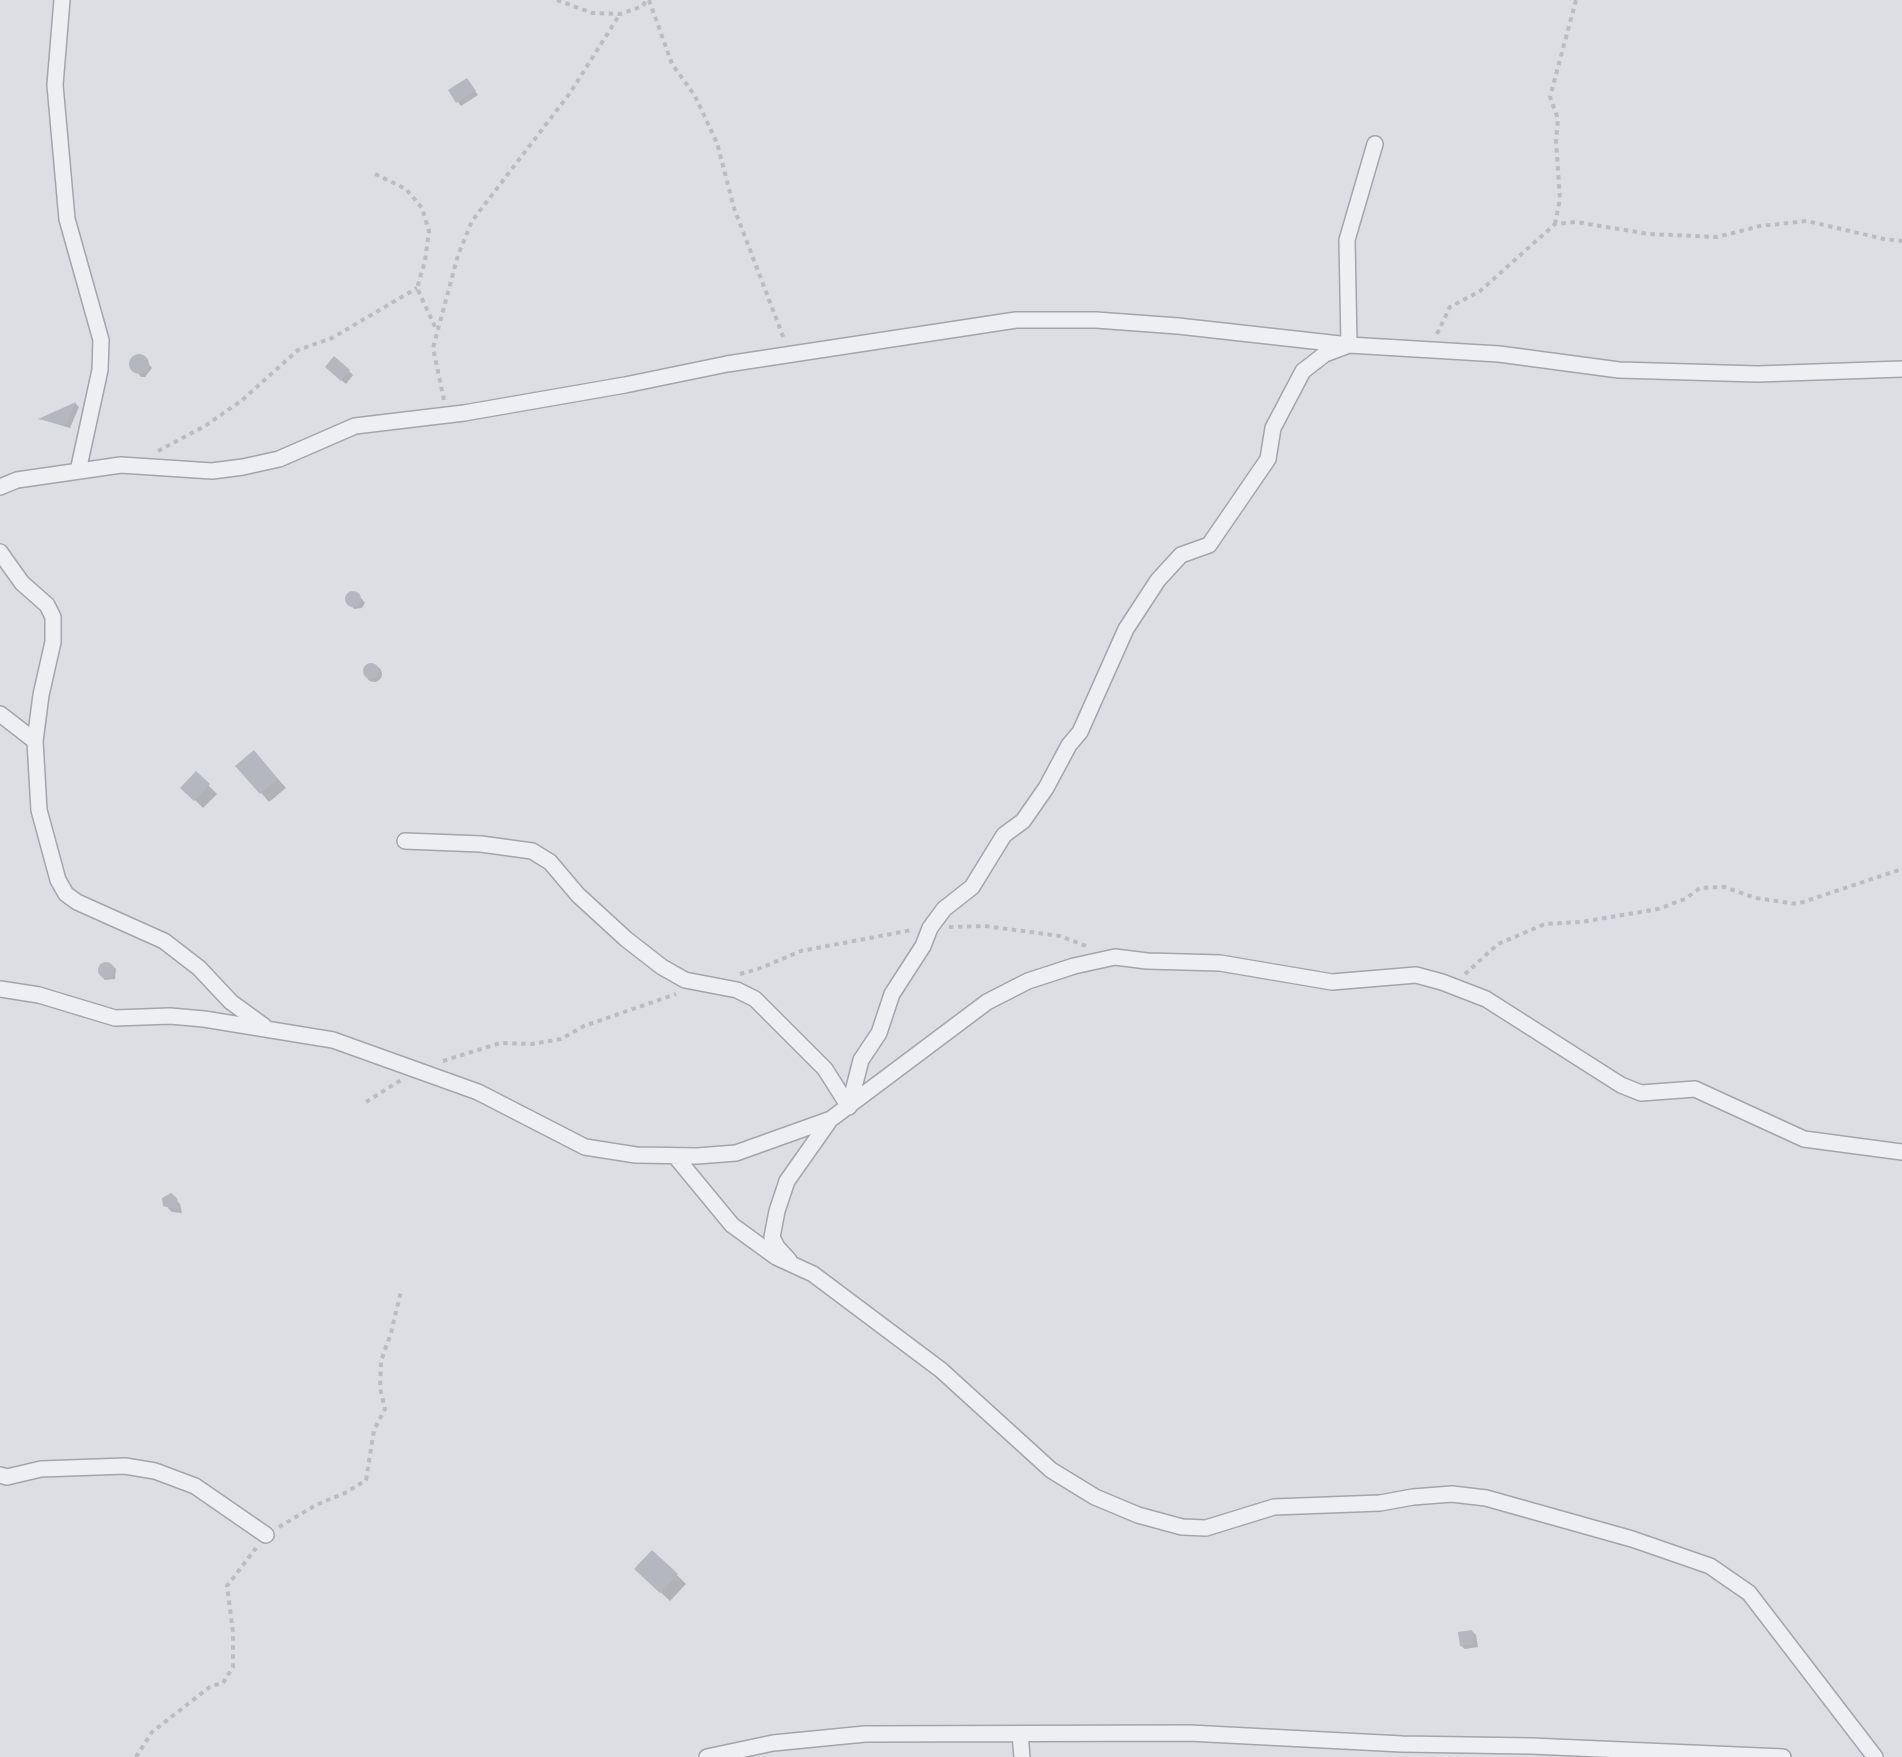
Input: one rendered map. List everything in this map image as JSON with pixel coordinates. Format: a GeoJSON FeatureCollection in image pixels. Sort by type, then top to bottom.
{"type":"FeatureCollection","features":[{"type":"Feature","properties":{"kind":"street"},"geometry":{"type":"LineString","coordinates":[[62,0],[55,85],[67,219],[101,340],[100,370],[78,471]]}},
{"type":"Feature","properties":{"kind":"street"},"geometry":{"type":"LineString","coordinates":[[1349,345],[1347,240],[1352,215],[1375,144]]}},
{"type":"Feature","properties":{"kind":"street"},"geometry":{"type":"LineString","coordinates":[[0,487],[18,480],[121,465],[212,471],[243,467],[279,459],[355,426],[447,416],[790,354],[1016,320],[1096,320],[1178,326],[1349,345],[1499,354],[1619,370],[1758,374],[1902,369]]}},
{"type":"Feature","properties":{"kind":"street"},"geometry":{"type":"LineString","coordinates":[[849,1107],[861,1060],[879,1033],[892,994],[923,946],[930,928],[944,909],[972,886],[1004,835],[1023,820],[1046,788],[1069,745],[1080,732],[1126,629],[1158,580],[1181,555],[1209,545],[1268,459],[1273,428],[1303,371],[1325,354],[1349,345]]}},
{"type":"Feature","properties":{"kind":"street"},"geometry":{"type":"LineString","coordinates":[[0,552],[22,583],[47,605],[52,617],[53,642],[41,695],[35,741],[39,810],[58,880],[66,894],[77,902],[164,941],[199,968],[231,1002],[256,1022],[275,1031]]}},
{"type":"Feature","properties":{"kind":"street"},"geometry":{"type":"LineString","coordinates":[[0,714],[35,741]]}},
{"type":"Feature","properties":{"kind":"street"},"geometry":{"type":"LineString","coordinates":[[405,841],[481,844],[532,851],[549,862],[578,895],[662,968],[685,980],[737,990],[755,999],[825,1070],[849,1107]]}},
{"type":"Feature","properties":{"kind":"street"},"geometry":{"type":"LineString","coordinates":[[0,989],[39,995],[115,1018],[170,1016],[333,1040],[420,1070],[506,1104],[585,1147],[636,1155],[675,1156],[736,1153],[831,1119],[987,1002],[1028,981],[1074,966],[1115,957],[1147,961],[1220,963],[1332,982],[1416,975],[1442,982],[1486,999],[1621,1084],[1641,1093],[1695,1089],[1804,1139],[1902,1152]]}},
{"type":"Feature","properties":{"kind":"street"},"geometry":{"type":"LineString","coordinates":[[793,1264],[777,1247],[772,1237],[777,1211],[787,1181],[831,1119]]}},
{"type":"Feature","properties":{"kind":"street"},"geometry":{"type":"LineString","coordinates":[[675,1156],[732,1225],[776,1257],[813,1274],[941,1370],[1051,1470],[1095,1497],[1138,1515],[1182,1527],[1206,1528],[1275,1507],[1380,1503],[1452,1494],[1486,1498],[1632,1539],[1710,1566],[1749,1593],[1875,1757]]}},
{"type":"Feature","properties":{"kind":"street"},"geometry":{"type":"LineString","coordinates":[[0,1475],[7,1477],[41,1469],[104,1467],[156,1471],[195,1486],[266,1535]]}},
{"type":"Feature","properties":{"kind":"street"},"geometry":{"type":"LineString","coordinates":[[707,1757],[773,1743],[865,1734],[1189,1733],[1403,1750],[1783,1757]]}},
{"type":"Feature","properties":{"kind":"street"},"geometry":{"type":"LineString","coordinates":[[1020,1734],[1022,1757]]}},
{"type":"Feature","properties":{"kind":"path"},"geometry":{"type":"LineString","coordinates":[[557,0],[592,13],[620,14],[643,6],[648,0],[672,64],[695,96],[717,143],[734,208],[790,354]]}},
{"type":"Feature","properties":{"kind":"path"},"geometry":{"type":"LineString","coordinates":[[1555,224],[1560,199],[1556,141],[1558,119],[1550,97],[1576,0]]}},
{"type":"Feature","properties":{"kind":"path"},"geometry":{"type":"LineString","coordinates":[[447,416],[433,348],[458,255],[472,221],[570,93],[620,14]]}},
{"type":"Feature","properties":{"kind":"path"},"geometry":{"type":"LineString","coordinates":[[375,174],[406,189],[422,208],[429,231],[425,261],[417,288],[437,332]]}},
{"type":"Feature","properties":{"kind":"path"},"geometry":{"type":"LineString","coordinates":[[1419,350],[1435,339],[1450,307],[1480,291],[1555,224],[1576,222],[1649,234],[1717,237],[1760,226],[1807,221],[1902,241]]}},
{"type":"Feature","properties":{"kind":"path"},"geometry":{"type":"LineString","coordinates":[[148,455],[205,426],[240,401],[298,350],[332,339],[417,288]]}},
{"type":"Feature","properties":{"kind":"path"},"geometry":{"type":"LineString","coordinates":[[1442,982],[1465,975],[1498,944],[1545,924],[1581,922],[1658,909],[1685,899],[1700,888],[1725,887],[1756,898],[1797,904],[1902,869]]}},
{"type":"Feature","properties":{"kind":"path"},"geometry":{"type":"LineString","coordinates":[[136,1757],[152,1732],[211,1686],[223,1683],[233,1667],[233,1632],[227,1586],[266,1535],[296,1516],[347,1492],[366,1480],[374,1430],[385,1409],[380,1388],[381,1361],[391,1334],[401,1290]]}},
{"type":"Feature","properties":{"kind":"building"},"geometry":{"type":"Polygon","coordinates":[[[467,78],[476,91],[456,103],[448,90],[467,78]]]}},
{"type":"Feature","properties":{"kind":"building"},"geometry":{"type":"Polygon","coordinates":[[[139,354],[146,357],[149,364],[146,371],[139,374],[132,371],[129,364],[132,357],[139,354]]]}},
{"type":"Feature","properties":{"kind":"building"},"geometry":{"type":"Polygon","coordinates":[[[334,356],[350,370],[341,381],[325,367],[334,356]]]}},
{"type":"Feature","properties":{"kind":"building"},"geometry":{"type":"Polygon","coordinates":[[[76,402],[66,425],[38,419],[76,402]]]}},
{"type":"Feature","properties":{"kind":"building"},"geometry":{"type":"Polygon","coordinates":[[[353,591],[361,599],[353,607],[345,599],[353,591]]]}},
{"type":"Feature","properties":{"kind":"building"},"geometry":{"type":"Polygon","coordinates":[[[371,663],[377,665],[379,671],[377,677],[371,679],[365,677],[363,671],[365,665],[371,663]]]}},
{"type":"Feature","properties":{"kind":"building"},"geometry":{"type":"Polygon","coordinates":[[[254,750],[278,779],[260,794],[235,766],[254,750]]]}},
{"type":"Feature","properties":{"kind":"building"},"geometry":{"type":"Polygon","coordinates":[[[196,771],[210,784],[194,801],[180,788],[196,771]]]}},
{"type":"Feature","properties":{"kind":"building"},"geometry":{"type":"Polygon","coordinates":[[[106,962],[114,970],[106,978],[98,970],[106,962]]]}},
{"type":"Feature","properties":{"kind":"building"},"geometry":{"type":"Polygon","coordinates":[[[171,1193],[177,1198],[179,1210],[163,1206],[162,1198],[171,1193]]]}},
{"type":"Feature","properties":{"kind":"building"},"geometry":{"type":"Polygon","coordinates":[[[652,1550],[678,1574],[660,1593],[634,1569],[652,1550]]]}},
{"type":"Feature","properties":{"kind":"building"},"geometry":{"type":"Polygon","coordinates":[[[1472,1630],[1474,1644],[1460,1646],[1458,1632],[1472,1630]]]}}]}
